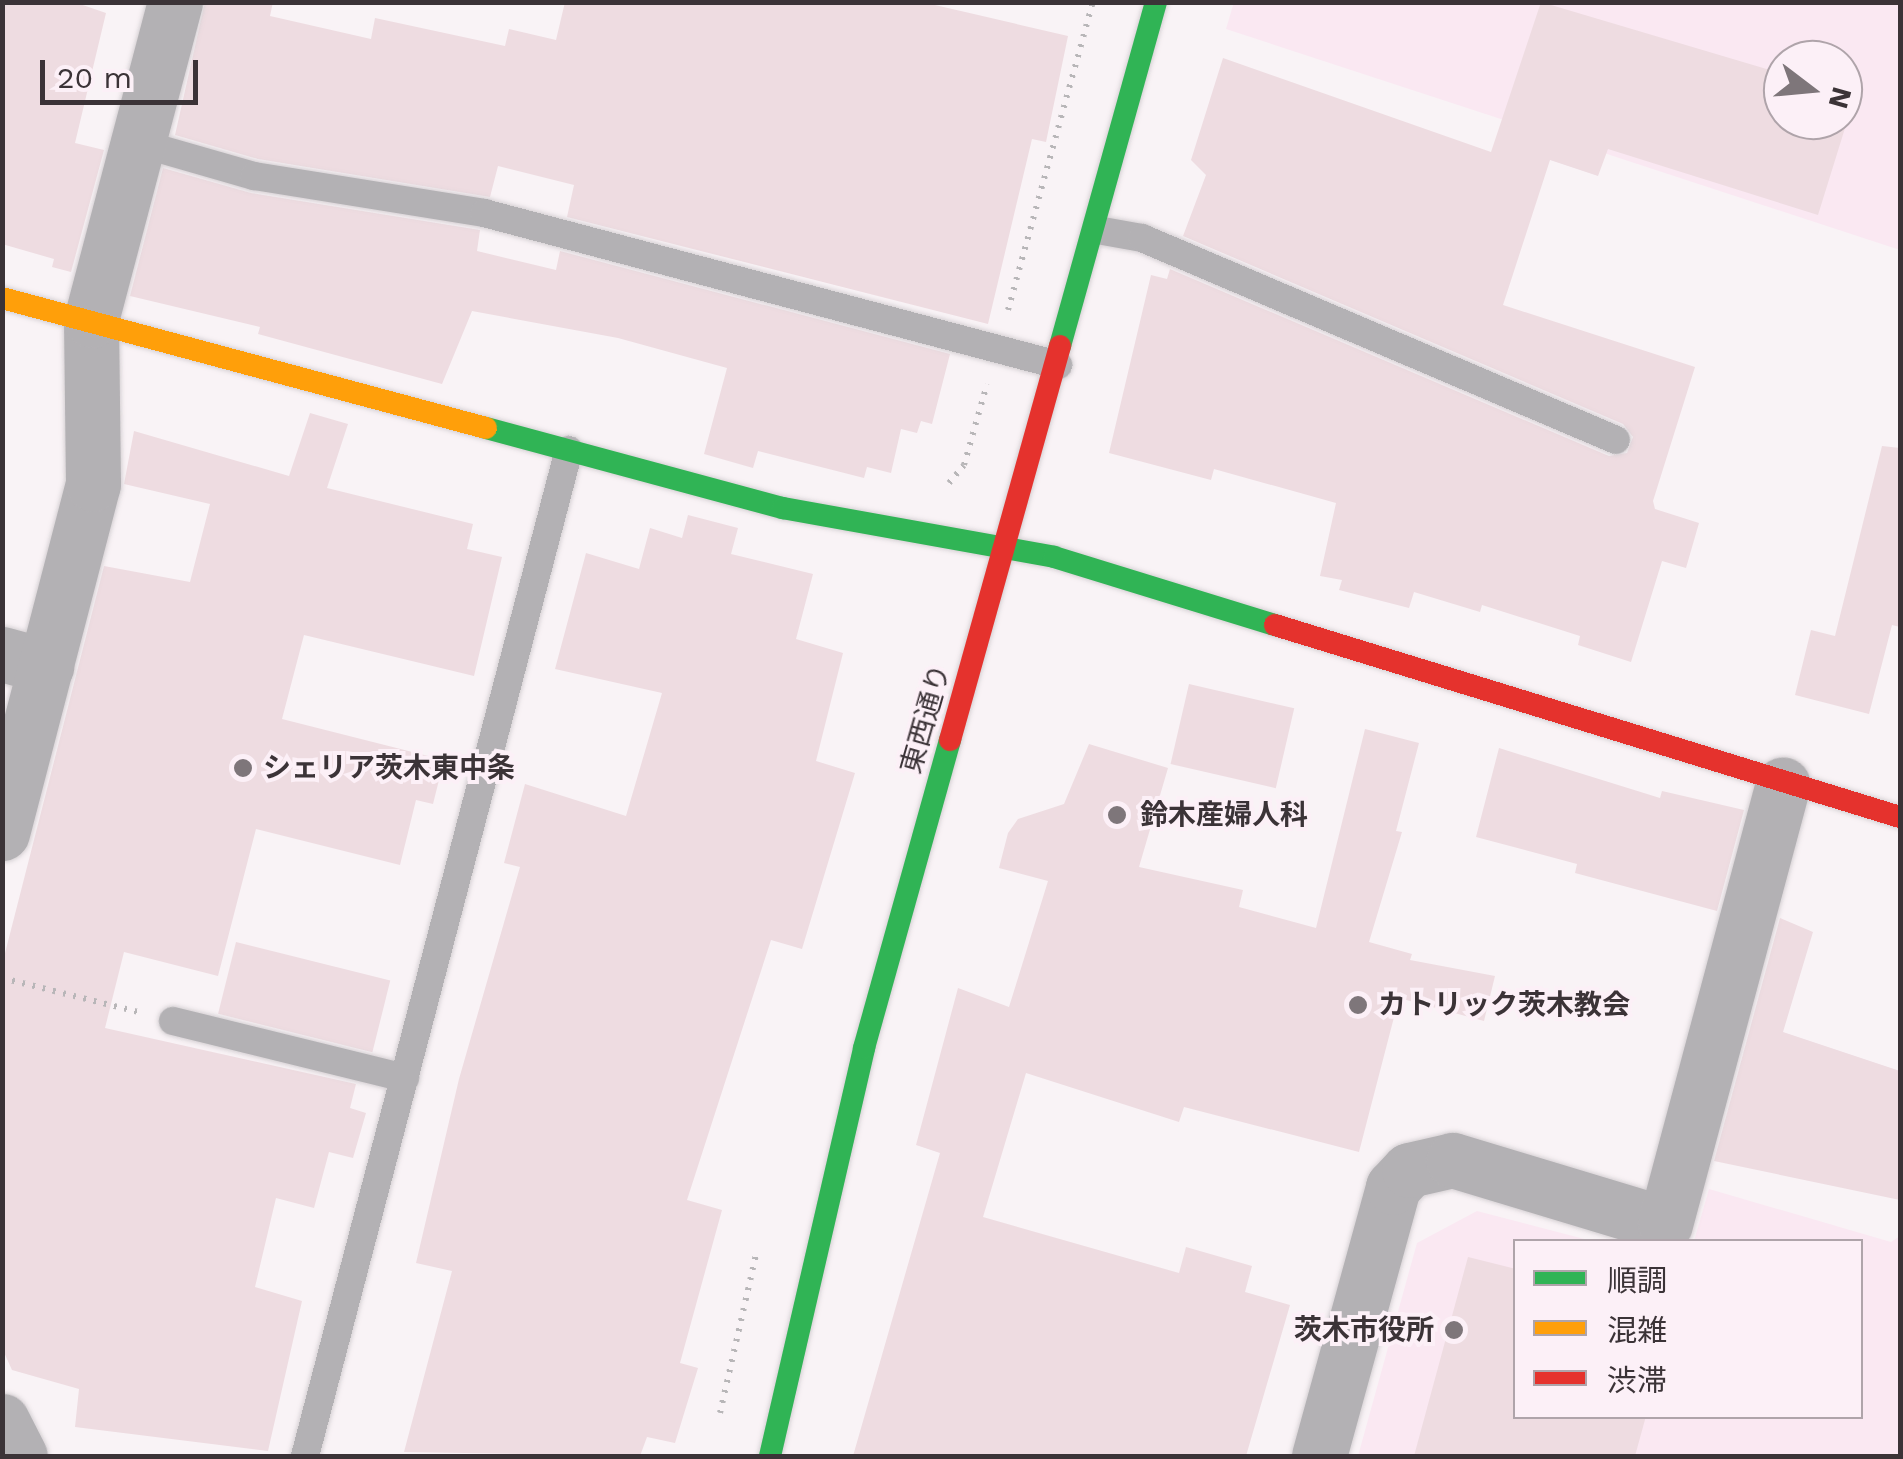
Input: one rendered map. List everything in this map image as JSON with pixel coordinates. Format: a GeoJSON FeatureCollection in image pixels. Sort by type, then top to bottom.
{"type":"FeatureCollection","features":[{"type":"Feature","properties":{"kind":"street"},"geometry":{"type":"LineString","coordinates":[[2,833],[24,660],[93,484],[91,320],[175,2]]}},
{"type":"Feature","properties":{"kind":"street","name":"東西通り"},"geometry":{"type":"LineString","coordinates":[[770,1456],[864,1048],[1097,230],[1156,2]]}},
{"type":"Feature","properties":{"kind":"street"},"geometry":{"type":"LineString","coordinates":[[2,298],[783,508],[1054,556],[1750,767],[1783,785],[1900,818]]}},
{"type":"Feature","properties":{"kind":"street"},"geometry":{"type":"LineString","coordinates":[[1319,1456],[1393,1187],[1409,1170],[1452,1160],[1665,1224],[1783,785]]}},
{"type":"Feature","properties":{"kind":"street"},"geometry":{"type":"LineString","coordinates":[[2,1421],[20,1456]]}},
{"type":"Feature","properties":{"kind":"lane"},"geometry":{"type":"LineString","coordinates":[[138,143],[254,176],[484,213],[1058,365]]}},
{"type":"Feature","properties":{"kind":"lane"},"geometry":{"type":"LineString","coordinates":[[1097,230],[1160,246],[1616,440]]}},
{"type":"Feature","properties":{"kind":"lane"},"geometry":{"type":"LineString","coordinates":[[305,1456],[569,450]]}},
{"type":"Feature","properties":{"kind":"lane"},"geometry":{"type":"LineString","coordinates":[[173,1021],[404,1078]]}},
{"type":"Feature","properties":{"kind":"path"},"geometry":{"type":"LineString","coordinates":[[2,978],[173,1021]]}},
{"type":"Feature","properties":{"kind":"shaded area"},"geometry":{"type":"Polygon","coordinates":[[[1234,2],[1900,3],[1900,250],[1226,29],[1234,2]]]}},
{"type":"Feature","properties":{"kind":"shaded area","name":"茨木市役所"},"geometry":{"type":"Polygon","coordinates":[[[1709,1189],[1891,1242],[1900,1236],[1900,1456],[1358,1456],[1417,1243],[1477,1211],[1584,1239],[1513,1239],[1513,1419],[1863,1419],[1863,1239],[1695,1239],[1709,1189]]]}},
{"type":"Feature","properties":{"kind":"building"},"geometry":{"type":"Polygon","coordinates":[[[2,2],[74,2],[106,13],[75,143],[104,150],[71,272],[52,267],[54,259],[2,244],[2,2]]]}},
{"type":"Feature","properties":{"kind":"building"},"geometry":{"type":"Polygon","coordinates":[[[205,2],[273,2],[270,16],[371,39],[375,18],[505,46],[509,29],[556,40],[565,2],[922,2],[1068,36],[1046,142],[1032,139],[988,324],[567,217],[574,185],[498,166],[490,197],[258,159],[175,135],[205,2]]]}},
{"type":"Feature","properties":{"kind":"building"},"geometry":{"type":"Polygon","coordinates":[[[1541,2],[1763,68],[1763,140],[1841,140],[1818,215],[1608,149],[1598,176],[1550,160],[1503,305],[1695,367],[1653,501],[1655,509],[1699,523],[1686,568],[1662,561],[1631,662],[1578,645],[1580,636],[1482,605],[1480,612],[1414,592],[1409,608],[1339,590],[1342,580],[1320,576],[1336,503],[1214,469],[1211,480],[1109,453],[1151,275],[1167,279],[1170,269],[1609,456],[1627,453],[1633,437],[1623,424],[1183,236],[1206,175],[1191,160],[1223,58],[1491,152],[1541,2]]]}},
{"type":"Feature","properties":{"kind":"building"},"geometry":{"type":"Polygon","coordinates":[[[163,168],[251,193],[480,230],[477,251],[556,270],[560,251],[950,354],[932,424],[921,421],[917,433],[901,429],[891,473],[867,467],[864,478],[758,451],[753,468],[704,454],[727,368],[618,338],[472,311],[442,384],[258,334],[260,327],[130,296],[163,168]]]}},
{"type":"Feature","properties":{"kind":"building"},"geometry":{"type":"Polygon","coordinates":[[[310,413],[348,424],[327,488],[473,524],[467,549],[502,557],[474,676],[304,635],[282,719],[444,760],[433,804],[416,800],[400,865],[256,829],[218,976],[124,952],[105,1028],[356,1084],[350,1108],[366,1113],[353,1158],[329,1152],[314,1208],[276,1198],[255,1287],[302,1301],[268,1451],[75,1427],[79,1389],[12,1370],[2,1348],[2,965],[104,566],[190,582],[210,504],[124,484],[134,431],[289,476],[310,413]]]}},
{"type":"Feature","properties":{"kind":"building"},"geometry":{"type":"Polygon","coordinates":[[[1882,446],[1900,448],[1900,627],[1892,625],[1869,714],[1795,695],[1811,630],[1835,636],[1882,446]]]}},
{"type":"Feature","properties":{"kind":"building"},"geometry":{"type":"Polygon","coordinates":[[[688,515],[738,528],[731,554],[813,574],[796,639],[843,653],[816,761],[855,773],[802,949],[771,940],[687,1200],[722,1210],[680,1363],[698,1368],[675,1443],[647,1437],[640,1456],[404,1452],[452,1271],[416,1263],[459,1079],[520,867],[504,863],[525,784],[626,816],[662,693],[555,669],[586,553],[639,569],[650,528],[682,538],[688,515]]]}},
{"type":"Feature","properties":{"kind":"building"},"geometry":{"type":"Polygon","coordinates":[[[1189,684],[1294,708],[1276,788],[1171,764],[1189,684]]]}},
{"type":"Feature","properties":{"kind":"building"},"geometry":{"type":"Polygon","coordinates":[[[1365,729],[1419,743],[1396,831],[1402,832],[1369,942],[1412,954],[1410,960],[1495,976],[1484,1021],[1399,998],[1359,1152],[1184,1107],[1179,1122],[1026,1073],[983,1217],[1179,1273],[1186,1247],[1252,1266],[1245,1292],[1290,1305],[1246,1456],[853,1456],[940,1153],[916,1145],[958,988],[1009,1007],[1048,881],[999,868],[1008,833],[1018,819],[1064,804],[1089,744],[1168,768],[1139,867],[1243,890],[1239,907],[1316,928],[1365,729]]]}},
{"type":"Feature","properties":{"kind":"building"},"geometry":{"type":"Polygon","coordinates":[[[1499,748],[1660,798],[1662,791],[1744,810],[1717,911],[1575,873],[1577,864],[1476,837],[1499,748]]]}},
{"type":"Feature","properties":{"kind":"building"},"geometry":{"type":"Polygon","coordinates":[[[1780,918],[1813,932],[1783,1032],[1900,1071],[1900,1200],[1714,1161],[1780,918]]]}},
{"type":"Feature","properties":{"kind":"building"},"geometry":{"type":"Polygon","coordinates":[[[236,942],[390,980],[372,1052],[218,1014],[236,942]]]}},
{"type":"Feature","properties":{"kind":"building"},"geometry":{"type":"Polygon","coordinates":[[[1468,1257],[1513,1268],[1513,1419],[1645,1419],[1635,1456],[1414,1456],[1468,1257]]]}},
{"type":"Feature","properties":{"kind":"traffic: fast"},"geometry":{"type":"LineString","coordinates":[[1060,346],[1156,2]]}},
{"type":"Feature","properties":{"kind":"traffic: fast"},"geometry":{"type":"LineString","coordinates":[[486,428],[783,508],[1054,557],[1275,625]]}},
{"type":"Feature","properties":{"kind":"traffic: fast"},"geometry":{"type":"LineString","coordinates":[[770,1456],[864,1048],[950,740]]}},
{"type":"Feature","properties":{"kind":"traffic: slow"},"geometry":{"type":"LineString","coordinates":[[2,298],[486,428]]}},
{"type":"Feature","properties":{"kind":"traffic: jam"},"geometry":{"type":"LineString","coordinates":[[950,740],[1060,346]]}},
{"type":"Feature","properties":{"kind":"traffic: jam"},"geometry":{"type":"LineString","coordinates":[[1275,625],[1900,817]]}},
{"type":"Feature","properties":{"kind":"place","name":"シェリア茨木東中条"},"geometry":{"type":"Point","coordinates":[243,768]}},
{"type":"Feature","properties":{"kind":"place","name":"鈴木産婦人科"},"geometry":{"type":"Point","coordinates":[1117,815]}},
{"type":"Feature","properties":{"kind":"place","name":"カトリック茨木教会"},"geometry":{"type":"Point","coordinates":[1358,1005]}},
{"type":"Feature","properties":{"kind":"place","name":"茨木市役所"},"geometry":{"type":"Point","coordinates":[1454,1330]}}]}
